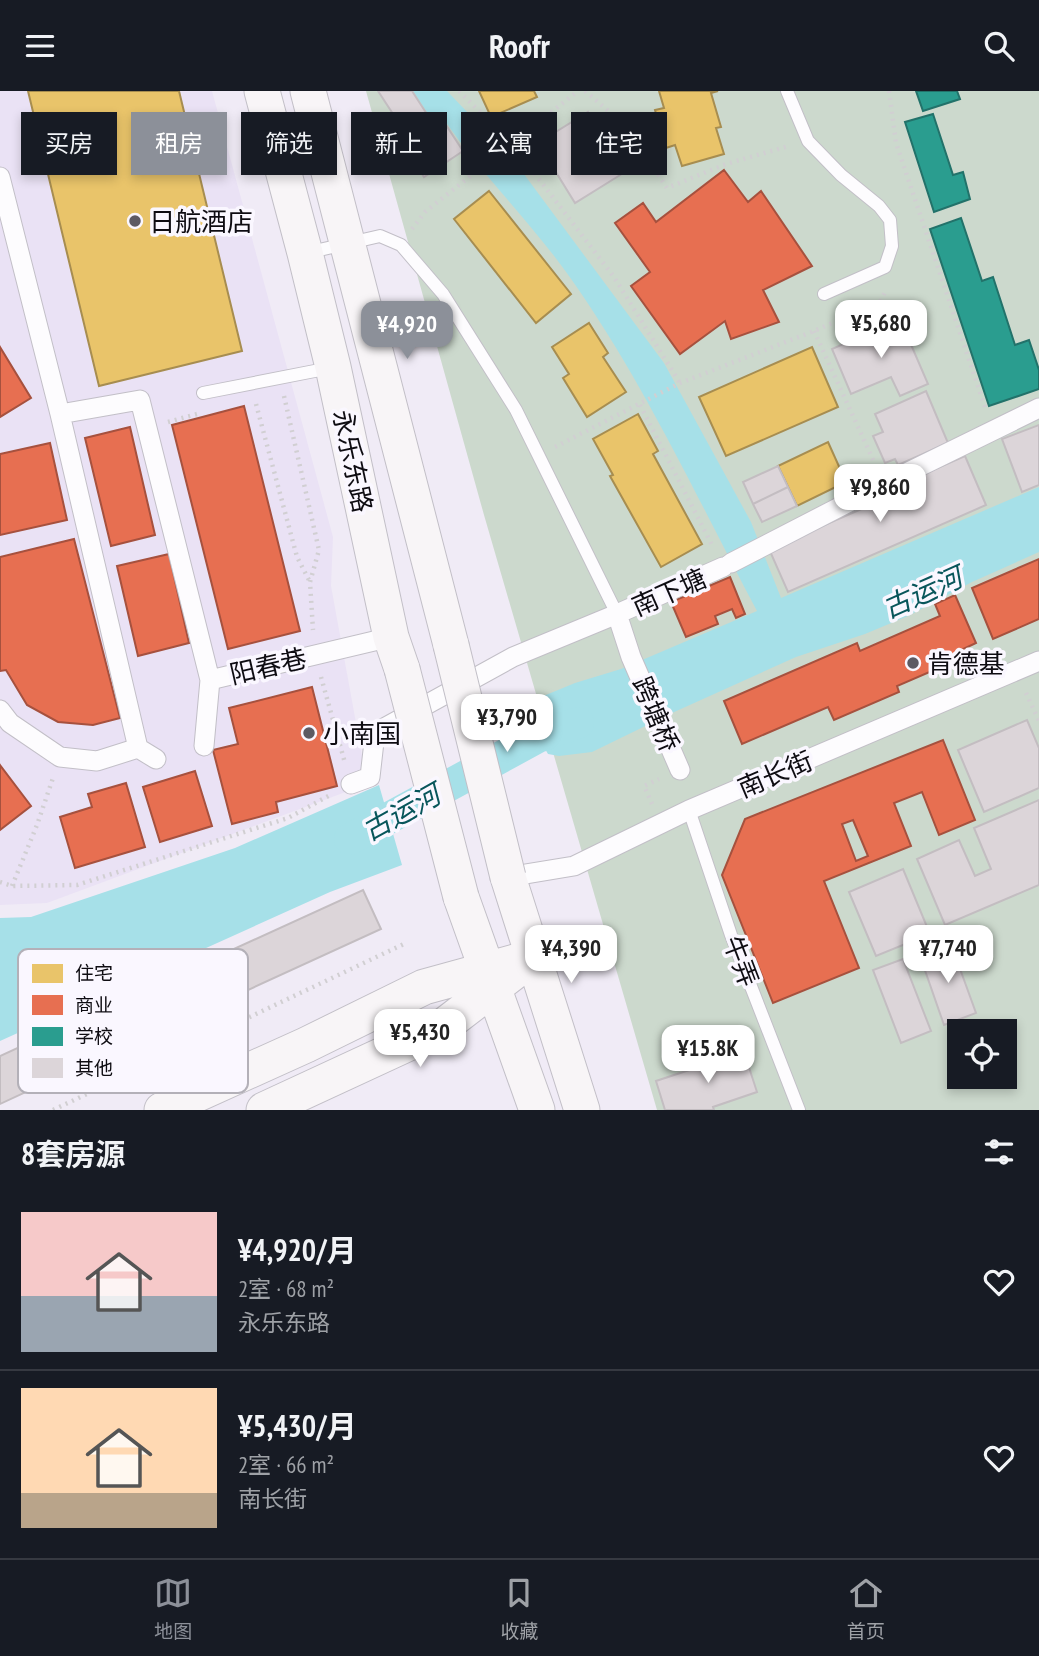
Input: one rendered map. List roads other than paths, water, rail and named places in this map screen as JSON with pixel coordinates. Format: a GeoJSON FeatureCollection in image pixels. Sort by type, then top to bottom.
{"type":"FeatureCollection","features":[{"type":"Feature","properties":{"kind":"main road","name":"永乐东路"},"geometry":{"type":"LineString","coordinates":[[262,91],[332,367],[391,637],[402,669],[461,897],[491,979]]}},
{"type":"Feature","properties":{"kind":"main road","name":"永乐东路"},"geometry":{"type":"LineString","coordinates":[[308,91],[508,877]]}},
{"type":"Feature","properties":{"kind":"main road"},"geometry":{"type":"LineString","coordinates":[[508,877],[582,1110]]}},
{"type":"Feature","properties":{"kind":"main road"},"geometry":{"type":"LineString","coordinates":[[264,1110],[441,1028],[491,979],[533,957]]}},
{"type":"Feature","properties":{"kind":"main road"},"geometry":{"type":"LineString","coordinates":[[248,1071],[424,987],[491,979]]}},
{"type":"Feature","properties":{"kind":"main road"},"geometry":{"type":"LineString","coordinates":[[491,979],[537,1110]]}},
{"type":"Feature","properties":{"kind":"main road"},"geometry":{"type":"LineString","coordinates":[[162,1110],[200,1093]]}},
{"type":"Feature","properties":{"kind":"street"},"geometry":{"type":"LineString","coordinates":[[0,177],[7,245],[60,414],[138,748]]}},
{"type":"Feature","properties":{"kind":"street"},"geometry":{"type":"LineString","coordinates":[[60,414],[141,400],[210,680]]}},
{"type":"Feature","properties":{"kind":"street","name":"南下塘"},"geometry":{"type":"LineString","coordinates":[[631,657],[617,614],[727,565],[1039,408]]}},
{"type":"Feature","properties":{"kind":"street"},"geometry":{"type":"LineString","coordinates":[[351,784],[370,777],[374,733],[513,657],[617,614]]}},
{"type":"Feature","properties":{"kind":"street","name":"阳春巷"},"geometry":{"type":"LineString","coordinates":[[204,746],[210,680],[391,637]]}},
{"type":"Feature","properties":{"kind":"street","name":"跨塘桥"},"geometry":{"type":"LineString","coordinates":[[631,657],[680,770]]}},
{"type":"Feature","properties":{"kind":"street","name":"南长街"},"geometry":{"type":"LineString","coordinates":[[508,877],[574,866],[690,810],[1039,661]]}},
{"type":"Feature","properties":{"kind":"street"},"geometry":{"type":"LineString","coordinates":[[0,710],[10,723],[60,757],[97,761],[138,748],[156,758]]}},
{"type":"Feature","properties":{"kind":"lane"},"geometry":{"type":"LineString","coordinates":[[787,91],[808,141],[841,176],[879,206],[890,220],[892,246],[885,267],[824,294]]}},
{"type":"Feature","properties":{"kind":"lane"},"geometry":{"type":"LineString","coordinates":[[305,253],[380,236],[401,245],[443,294],[516,410],[617,614]]}},
{"type":"Feature","properties":{"kind":"lane"},"geometry":{"type":"LineString","coordinates":[[204,393],[332,367]]}},
{"type":"Feature","properties":{"kind":"lane","name":"牛弄"},"geometry":{"type":"LineString","coordinates":[[690,810],[731,935],[799,1110]]}},
{"type":"Feature","properties":{"kind":"water"},"geometry":{"type":"Polygon","coordinates":[[[413,91],[447,91],[467,112],[461,112],[461,143],[447,123],[447,112],[427,112],[413,91]]]}},
{"type":"Feature","properties":{"kind":"water"},"geometry":{"type":"Polygon","coordinates":[[[486,175],[525,175],[664,363],[751,522],[781,598],[1039,487],[1039,552],[972,582],[908,616],[865,634],[796,657],[592,752],[559,756],[548,754],[538,737],[531,707],[541,697],[621,669],[757,611],[621,356],[554,256],[486,175]]]}},
{"type":"Feature","properties":{"kind":"water"},"geometry":{"type":"Polygon","coordinates":[[[379,785],[402,865],[330,892],[204,949],[18,949],[18,1033],[0,1041],[0,918],[31,917],[235,848],[379,785]]]}},
{"type":"Feature","properties":{"kind":"waterway","name":"古运河"},"geometry":{"type":"LineString","coordinates":[[350,839],[538,737],[578,723]]}},
{"type":"Feature","properties":{"kind":"place","name":"日航酒店"},"geometry":{"type":"Point","coordinates":[135,221]}},
{"type":"Feature","properties":{"kind":"place","name":"肯德基"},"geometry":{"type":"Point","coordinates":[913,663]}},
{"type":"Feature","properties":{"kind":"place","name":"小南国"},"geometry":{"type":"Point","coordinates":[309,733]}}]}
